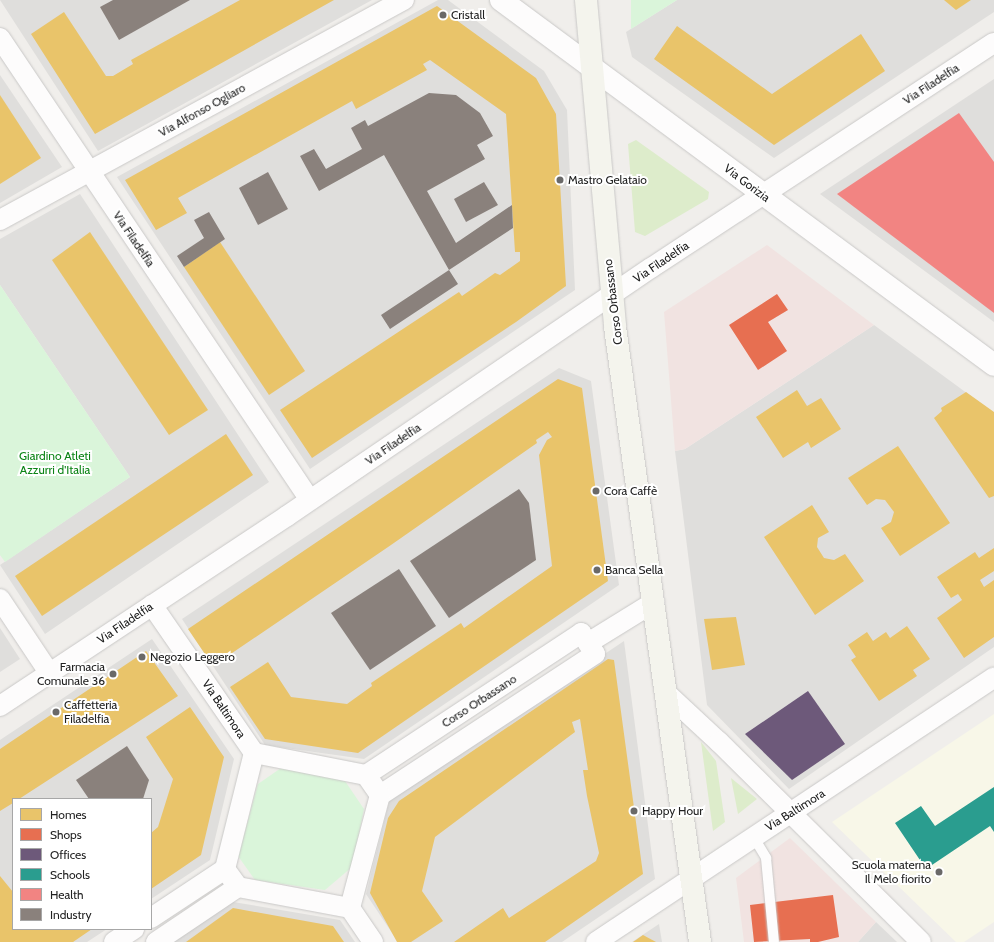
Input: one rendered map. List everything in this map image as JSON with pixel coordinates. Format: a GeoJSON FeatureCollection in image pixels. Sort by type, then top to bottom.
{"type":"FeatureCollection","features":[{"type":"Feature","properties":{"kind":"main road","name":"Corso Orbassano"},"geometry":{"type":"LineString","coordinates":[[586,0],[612,296],[700,942]]}},
{"type":"Feature","properties":{"kind":"street","name":"Via Alfonso Ogliaro"},"geometry":{"type":"LineString","coordinates":[[0,220],[404,0]]}},
{"type":"Feature","properties":{"kind":"street","name":"Via Gorizia"},"geometry":{"type":"LineString","coordinates":[[501,0],[994,365]]}},
{"type":"Feature","properties":{"kind":"street","name":"Via Filadelfia"},"geometry":{"type":"LineString","coordinates":[[0,38],[310,500]]}},
{"type":"Feature","properties":{"kind":"street","name":"Via Filadelfia"},"geometry":{"type":"LineString","coordinates":[[0,706],[310,500],[763,194],[994,43]]}},
{"type":"Feature","properties":{"kind":"street"},"geometry":{"type":"LineString","coordinates":[[0,599],[50,674]]}},
{"type":"Feature","properties":{"kind":"street"},"geometry":{"type":"LineString","coordinates":[[588,644],[654,602]]}},
{"type":"Feature","properties":{"kind":"street","name":"Via Baltimora"},"geometry":{"type":"LineString","coordinates":[[152,605],[254,753]]}},
{"type":"Feature","properties":{"kind":"street","name":"Corso Orbassano"},"geometry":{"type":"LineString","coordinates":[[366,775],[582,633],[595,654],[380,795]]}},
{"type":"Feature","properties":{"kind":"street","name":"Via Baltimora"},"geometry":{"type":"LineString","coordinates":[[596,942],[753,836],[791,814],[994,678]]}},
{"type":"Feature","properties":{"kind":"street"},"geometry":{"type":"LineString","coordinates":[[666,693],[921,942]]}},
{"type":"Feature","properties":{"kind":"street"},"geometry":{"type":"LineString","coordinates":[[152,917],[226,869],[254,753],[366,775],[380,795],[350,908]]}},
{"type":"Feature","properties":{"kind":"street"},"geometry":{"type":"LineString","coordinates":[[226,869],[238,887]]}},
{"type":"Feature","properties":{"kind":"street"},"geometry":{"type":"LineString","coordinates":[[156,942],[238,887],[350,908],[374,942]]}},
{"type":"Feature","properties":{"kind":"street"},"geometry":{"type":"LineString","coordinates":[[114,942],[132,930]]}},
{"type":"Feature","properties":{"kind":"lane"},"geometry":{"type":"LineString","coordinates":[[753,836],[766,858],[774,942]]}},
{"type":"Feature","properties":{"kind":"shaded area"},"geometry":{"type":"Polygon","coordinates":[[[0,0],[372,0],[98,151],[0,0]]]}},
{"type":"Feature","properties":{"kind":"shaded area"},"geometry":{"type":"Polygon","coordinates":[[[438,0],[448,0],[544,71],[567,110],[575,290],[310,469],[117,177],[438,0]]]}},
{"type":"Feature","properties":{"kind":"shaded area"},"geometry":{"type":"Polygon","coordinates":[[[677,0],[994,0],[994,12],[774,158],[632,57],[626,32],[677,0]]]}},
{"type":"Feature","properties":{"kind":"shaded area"},"geometry":{"type":"Polygon","coordinates":[[[0,75],[62,167],[0,203],[0,75]]]}},
{"type":"Feature","properties":{"kind":"shaded area"},"geometry":{"type":"Polygon","coordinates":[[[994,79],[994,322],[820,194],[994,79]]]}},
{"type":"Feature","properties":{"kind":"shaded area"},"geometry":{"type":"Polygon","coordinates":[[[80,194],[269,482],[45,634],[0,565],[130,477],[0,285],[0,239],[80,194]]]}},
{"type":"Feature","properties":{"kind":"shaded area"},"geometry":{"type":"Polygon","coordinates":[[[767,245],[874,325],[685,449],[675,451],[664,312],[767,245]]]}},
{"type":"Feature","properties":{"kind":"shaded area"},"geometry":{"type":"Polygon","coordinates":[[[874,325],[994,413],[994,647],[789,789],[707,705],[675,451],[685,449],[874,325]]]}},
{"type":"Feature","properties":{"kind":"shaded area"},"geometry":{"type":"Polygon","coordinates":[[[559,368],[591,381],[619,585],[364,759],[265,745],[182,619],[559,368]]]}},
{"type":"Feature","properties":{"kind":"shaded area"},"geometry":{"type":"Polygon","coordinates":[[[0,628],[20,659],[0,672],[0,628]]]}},
{"type":"Feature","properties":{"kind":"shaded area"},"geometry":{"type":"Polygon","coordinates":[[[152,639],[234,759],[210,860],[152,898],[152,798],[12,798],[12,930],[105,930],[87,942],[0,942],[0,740],[152,639]]]}},
{"type":"Feature","properties":{"kind":"shaded area"},"geometry":{"type":"Polygon","coordinates":[[[624,641],[655,879],[562,942],[398,942],[366,894],[390,798],[624,641]]]}},
{"type":"Feature","properties":{"kind":"shaded area","name":"Scuola materna Il Melo fiorito"},"geometry":{"type":"Polygon","coordinates":[[[994,714],[994,922],[964,942],[956,942],[832,822],[994,714]]]}},
{"type":"Feature","properties":{"kind":"shaded area"},"geometry":{"type":"Polygon","coordinates":[[[790,838],[876,922],[858,942],[744,942],[736,878],[790,838]]]}},
{"type":"Feature","properties":{"kind":"shaded area"},"geometry":{"type":"Polygon","coordinates":[[[233,902],[340,920],[355,942],[174,942],[233,902]]]}},
{"type":"Feature","properties":{"kind":"shaded area"},"geometry":{"type":"Polygon","coordinates":[[[876,922],[897,942],[858,942],[876,922]]]}},
{"type":"Feature","properties":{"kind":"shaded area"},"geometry":{"type":"Polygon","coordinates":[[[659,924],[662,942],[632,942],[659,924]]]}},
{"type":"Feature","properties":{"kind":"green space"},"geometry":{"type":"Polygon","coordinates":[[[631,0],[677,0],[631,29],[631,0]]]}},
{"type":"Feature","properties":{"kind":"green space"},"geometry":{"type":"Polygon","coordinates":[[[636,140],[709,192],[708,199],[645,236],[635,232],[628,144],[636,140]]]}},
{"type":"Feature","properties":{"kind":"green space","name":"Giardino Atleti Azzurri d'Italia"},"geometry":{"type":"Polygon","coordinates":[[[0,285],[130,477],[5,562],[0,555],[0,285]]]}},
{"type":"Feature","properties":{"kind":"green space"},"geometry":{"type":"Polygon","coordinates":[[[701,742],[716,761],[725,822],[713,831],[701,742]]]}},
{"type":"Feature","properties":{"kind":"green space"},"geometry":{"type":"Polygon","coordinates":[[[281,768],[345,781],[364,809],[352,867],[325,890],[255,880],[238,856],[258,784],[281,768]]]}},
{"type":"Feature","properties":{"kind":"green space"},"geometry":{"type":"Polygon","coordinates":[[[731,778],[757,799],[738,814],[731,778]]]}},
{"type":"Feature","properties":{"kind":"building: Homes"},"geometry":{"type":"Polygon","coordinates":[[[240,0],[334,0],[95,134],[31,34],[64,12],[106,76],[113,76],[133,64],[131,60],[240,0]]]}},
{"type":"Feature","properties":{"kind":"building: Homes"},"geometry":{"type":"Polygon","coordinates":[[[944,0],[971,0],[956,10],[944,0]]]}},
{"type":"Feature","properties":{"kind":"building: Homes"},"geometry":{"type":"Polygon","coordinates":[[[437,6],[536,78],[556,114],[566,286],[516,322],[312,458],[280,410],[459,292],[462,296],[495,273],[500,275],[520,261],[520,252],[515,252],[506,114],[430,60],[423,64],[427,70],[356,109],[352,101],[178,198],[187,213],[156,230],[125,180],[437,6]]]}},
{"type":"Feature","properties":{"kind":"building: Homes"},"geometry":{"type":"Polygon","coordinates":[[[677,26],[772,94],[861,34],[885,71],[774,145],[654,59],[677,26]]]}},
{"type":"Feature","properties":{"kind":"building: Homes"},"geometry":{"type":"Polygon","coordinates":[[[0,95],[41,158],[0,184],[0,95]]]}},
{"type":"Feature","properties":{"kind":"building: Homes"},"geometry":{"type":"Polygon","coordinates":[[[90,232],[208,410],[169,435],[52,260],[90,232]]]}},
{"type":"Feature","properties":{"kind":"building: Homes"},"geometry":{"type":"Polygon","coordinates":[[[220,242],[305,371],[269,395],[184,267],[220,242]]]}},
{"type":"Feature","properties":{"kind":"building: Homes"},"geometry":{"type":"Polygon","coordinates":[[[558,379],[582,388],[608,581],[358,753],[265,739],[230,687],[268,662],[291,697],[347,704],[372,686],[371,683],[461,623],[464,628],[552,566],[539,455],[547,440],[552,437],[548,432],[536,440],[537,443],[391,545],[213,666],[188,629],[558,379]]]}},
{"type":"Feature","properties":{"kind":"building: Homes"},"geometry":{"type":"Polygon","coordinates":[[[797,390],[807,406],[821,398],[841,429],[811,448],[808,442],[783,458],[756,417],[797,390]]]}},
{"type":"Feature","properties":{"kind":"building: Homes"},"geometry":{"type":"Polygon","coordinates":[[[966,392],[994,412],[994,496],[989,498],[934,418],[942,411],[941,408],[966,392]]]}},
{"type":"Feature","properties":{"kind":"building: Homes"},"geometry":{"type":"Polygon","coordinates":[[[226,434],[253,475],[42,616],[15,576],[226,434]]]}},
{"type":"Feature","properties":{"kind":"building: Homes"},"geometry":{"type":"Polygon","coordinates":[[[898,446],[950,523],[900,556],[881,528],[891,522],[894,512],[885,500],[876,499],[867,505],[848,478],[898,446]]]}},
{"type":"Feature","properties":{"kind":"building: Homes"},"geometry":{"type":"Polygon","coordinates":[[[812,505],[829,532],[818,538],[817,547],[824,558],[834,560],[845,554],[864,581],[815,615],[764,537],[812,505]]]}},
{"type":"Feature","properties":{"kind":"building: Homes"},"geometry":{"type":"Polygon","coordinates":[[[994,548],[994,571],[980,580],[984,587],[994,580],[994,637],[964,658],[937,618],[962,600],[958,594],[951,598],[937,577],[975,552],[979,558],[994,548]]]}},
{"type":"Feature","properties":{"kind":"building: Homes"},"geometry":{"type":"Polygon","coordinates":[[[736,617],[745,665],[712,670],[704,619],[736,617]]]}},
{"type":"Feature","properties":{"kind":"building: Homes"},"geometry":{"type":"Polygon","coordinates":[[[907,626],[930,659],[913,670],[917,676],[879,701],[851,660],[856,657],[848,645],[867,632],[873,641],[886,632],[890,638],[907,626]]]}},
{"type":"Feature","properties":{"kind":"building: Homes"},"geometry":{"type":"Polygon","coordinates":[[[146,651],[178,696],[21,798],[12,798],[12,804],[0,811],[0,749],[146,651]]]}},
{"type":"Feature","properties":{"kind":"building: Homes"},"geometry":{"type":"Polygon","coordinates":[[[608,659],[614,660],[643,874],[545,942],[454,942],[503,908],[509,918],[596,861],[599,853],[583,770],[588,770],[580,719],[572,722],[575,732],[435,837],[422,891],[443,921],[411,942],[397,942],[370,893],[388,818],[399,801],[608,659]]]}},
{"type":"Feature","properties":{"kind":"building: Homes"},"geometry":{"type":"Polygon","coordinates":[[[190,707],[224,757],[201,855],[152,888],[152,832],[158,827],[173,779],[146,737],[190,707]]]}},
{"type":"Feature","properties":{"kind":"building: Homes"},"geometry":{"type":"Polygon","coordinates":[[[0,876],[12,891],[12,930],[91,930],[73,942],[0,942],[0,876]]]}},
{"type":"Feature","properties":{"kind":"building: Homes"},"geometry":{"type":"Polygon","coordinates":[[[233,908],[333,926],[344,942],[186,942],[233,908]]]}},
{"type":"Feature","properties":{"kind":"building: Homes"},"geometry":{"type":"Polygon","coordinates":[[[643,935],[656,942],[633,942],[643,935]]]}},
{"type":"Feature","properties":{"kind":"building: Shops"},"geometry":{"type":"Polygon","coordinates":[[[777,294],[788,310],[768,322],[787,351],[758,370],[729,325],[777,294]]]}},
{"type":"Feature","properties":{"kind":"building: Shops"},"geometry":{"type":"Polygon","coordinates":[[[833,895],[839,937],[818,942],[810,942],[810,939],[754,942],[750,905],[833,895]]]}},
{"type":"Feature","properties":{"kind":"building: Offices"},"geometry":{"type":"Polygon","coordinates":[[[994,232],[994,283],[983,291],[949,261],[994,232]]]}},
{"type":"Feature","properties":{"kind":"building: Offices"},"geometry":{"type":"Polygon","coordinates":[[[808,691],[845,744],[792,780],[745,734],[808,691]]]}},
{"type":"Feature","properties":{"kind":"building: Schools"},"geometry":{"type":"Polygon","coordinates":[[[994,787],[994,832],[990,826],[926,869],[895,823],[921,806],[935,826],[994,787]]]}},
{"type":"Feature","properties":{"kind":"building: Health"},"geometry":{"type":"Polygon","coordinates":[[[959,113],[994,162],[994,313],[837,194],[959,113]]]}},
{"type":"Feature","properties":{"kind":"building: Industry"},"geometry":{"type":"Polygon","coordinates":[[[113,0],[190,0],[119,40],[100,7],[113,0]]]}},
{"type":"Feature","properties":{"kind":"building: Industry"},"geometry":{"type":"Polygon","coordinates":[[[429,93],[456,95],[480,113],[493,136],[477,145],[485,159],[427,191],[456,243],[512,205],[513,228],[449,270],[384,155],[319,191],[300,156],[314,149],[326,169],[362,149],[351,128],[365,120],[368,126],[429,93]]]}},
{"type":"Feature","properties":{"kind":"building: Industry"},"geometry":{"type":"Polygon","coordinates":[[[268,172],[288,209],[258,225],[239,188],[268,172]]]}},
{"type":"Feature","properties":{"kind":"building: Industry"},"geometry":{"type":"Polygon","coordinates":[[[484,182],[498,205],[466,222],[454,199],[484,182]]]}},
{"type":"Feature","properties":{"kind":"building: Industry"},"geometry":{"type":"Polygon","coordinates":[[[209,212],[225,239],[184,267],[177,256],[204,238],[194,220],[209,212]]]}},
{"type":"Feature","properties":{"kind":"building: Industry"},"geometry":{"type":"Polygon","coordinates":[[[449,270],[458,284],[390,329],[381,315],[449,270]]]}},
{"type":"Feature","properties":{"kind":"building: Industry"},"geometry":{"type":"Polygon","coordinates":[[[519,489],[529,503],[536,560],[449,618],[410,561],[519,489]]]}},
{"type":"Feature","properties":{"kind":"building: Industry"},"geometry":{"type":"Polygon","coordinates":[[[399,569],[436,626],[370,670],[331,613],[399,569]]]}},
{"type":"Feature","properties":{"kind":"building: Industry"},"geometry":{"type":"Polygon","coordinates":[[[127,746],[149,780],[143,798],[88,798],[76,780],[127,746]]]}},
{"type":"Feature","properties":{"kind":"place","name":"Cristall"},"geometry":{"type":"Point","coordinates":[443,15]}},
{"type":"Feature","properties":{"kind":"place","name":"Mastro Gelataio"},"geometry":{"type":"Point","coordinates":[560,180]}},
{"type":"Feature","properties":{"kind":"place","name":"Cora Caffè"},"geometry":{"type":"Point","coordinates":[596,491]}},
{"type":"Feature","properties":{"kind":"place","name":"Banca Sella"},"geometry":{"type":"Point","coordinates":[597,570]}},
{"type":"Feature","properties":{"kind":"place","name":"Negozio Leggero"},"geometry":{"type":"Point","coordinates":[142,657]}},
{"type":"Feature","properties":{"kind":"place","name":"Farmacia Comunale 36"},"geometry":{"type":"Point","coordinates":[113,674]}},
{"type":"Feature","properties":{"kind":"place","name":"Caffetteria Filadelfia"},"geometry":{"type":"Point","coordinates":[56,712]}},
{"type":"Feature","properties":{"kind":"place","name":"Happy Hour"},"geometry":{"type":"Point","coordinates":[634,811]}},
{"type":"Feature","properties":{"kind":"place","name":"Scuola materna Il Melo fiorito"},"geometry":{"type":"Point","coordinates":[939,872]}}]}
